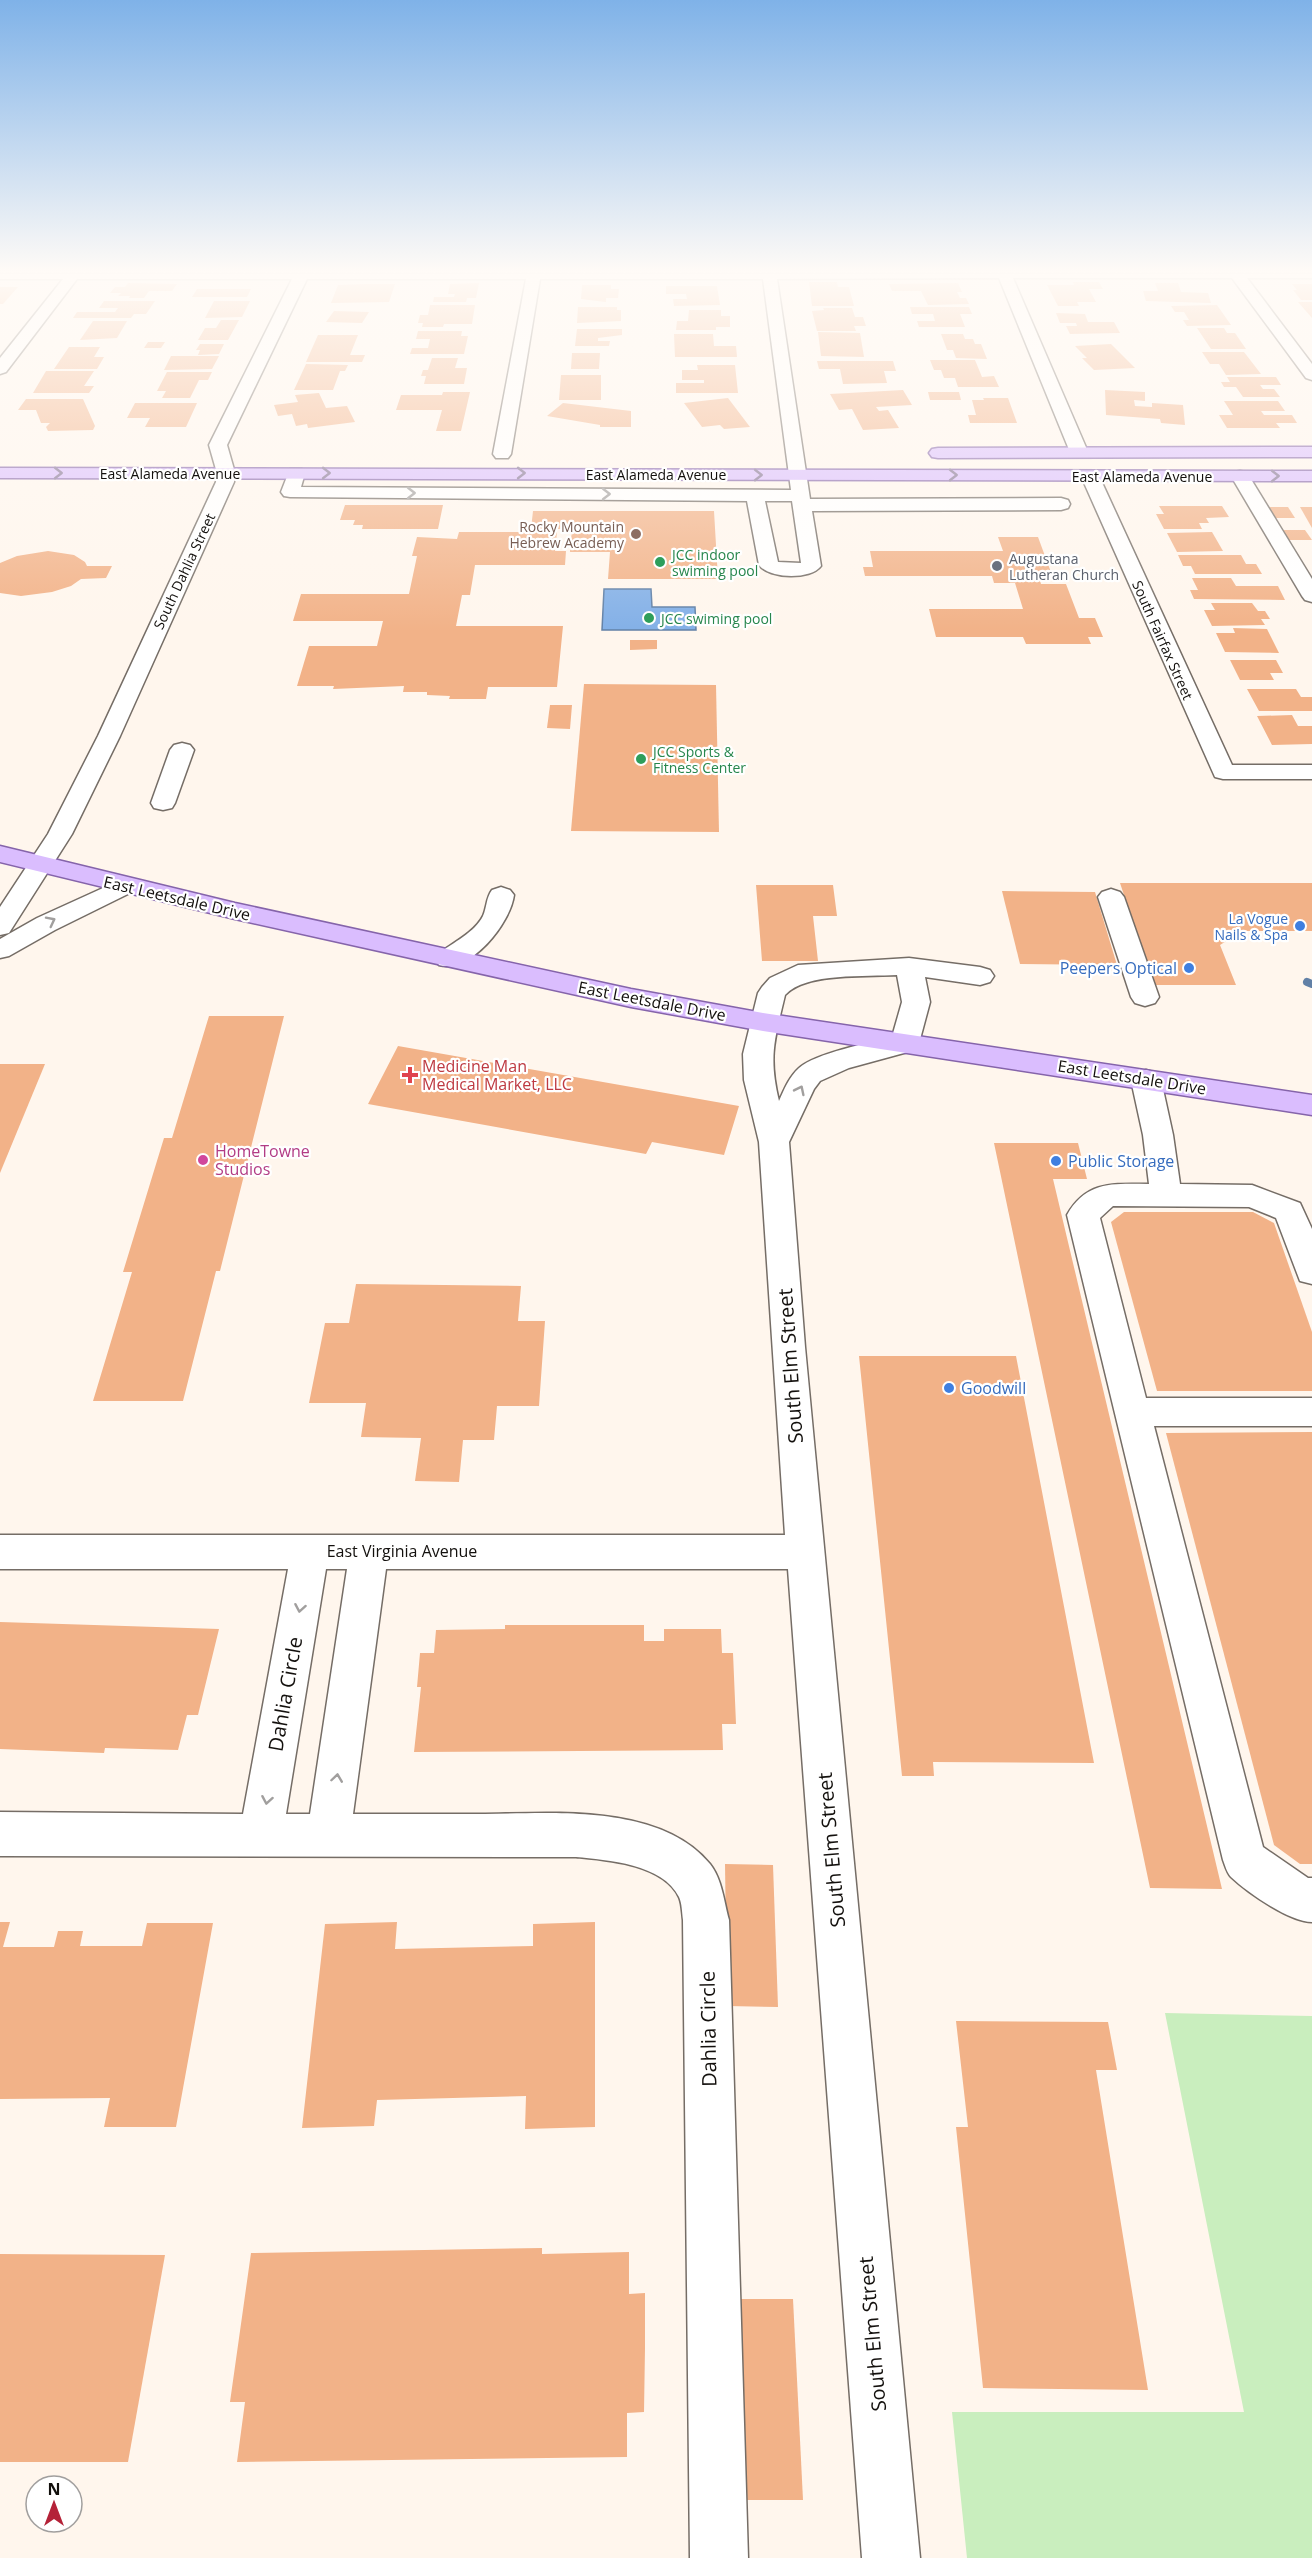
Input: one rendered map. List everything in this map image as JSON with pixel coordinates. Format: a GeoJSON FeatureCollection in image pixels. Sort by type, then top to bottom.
{"type":"FeatureCollection","features":[{"type":"Feature","properties":{"kind":"main road","name":"East Alameda Avenue"},"geometry":{"type":"LineString","coordinates":[[919,453],[1312,452]]}},
{"type":"Feature","properties":{"kind":"main road"},"geometry":{"type":"LineString","coordinates":[[775,453],[815,453]]}},
{"type":"Feature","properties":{"kind":"main road"},"geometry":{"type":"LineString","coordinates":[[496,454],[525,454]]}},
{"type":"Feature","properties":{"kind":"main road","name":"East Alameda Avenue"},"geometry":{"type":"LineString","coordinates":[[148,456],[223,465],[243,456]]}},
{"type":"Feature","properties":{"kind":"main road","name":"East Alameda Avenue"},"geometry":{"type":"LineString","coordinates":[[0,473],[296,462],[796,475],[1312,476]]}},
{"type":"Feature","properties":{"kind":"main road","name":"East Leetsdale Drive"},"geometry":{"type":"LineString","coordinates":[[0,854],[125,886],[612,994],[763,1022],[1312,1105]]}},
{"type":"Feature","properties":{"kind":"street","name":"South Dahlia Street"},"geometry":{"type":"LineString","coordinates":[[0,927],[60,834],[109,736],[225,483],[218,445],[243,393]]}},
{"type":"Feature","properties":{"kind":"street"},"geometry":{"type":"LineString","coordinates":[[496,454],[509,393]]}},
{"type":"Feature","properties":{"kind":"street"},"geometry":{"type":"LineString","coordinates":[[755,495],[769,565],[779,569],[796,570],[811,566],[785,393]]}},
{"type":"Feature","properties":{"kind":"street"},"geometry":{"type":"LineString","coordinates":[[1054,393],[1079,452]]}},
{"type":"Feature","properties":{"kind":"street"},"geometry":{"type":"LineString","coordinates":[[296,462],[290,492],[755,495],[802,501],[1061,504]]}},
{"type":"Feature","properties":{"kind":"street","name":"South Fairfax Street"},"geometry":{"type":"LineString","coordinates":[[1090,476],[1223,772],[1312,772]]}},
{"type":"Feature","properties":{"kind":"street"},"geometry":{"type":"LineString","coordinates":[[1240,476],[1312,596]]}},
{"type":"Feature","properties":{"kind":"street"},"geometry":{"type":"LineString","coordinates":[[163,803],[182,750]]}},
{"type":"Feature","properties":{"kind":"street"},"geometry":{"type":"LineString","coordinates":[[0,951],[46,924],[125,886]]}},
{"type":"Feature","properties":{"kind":"street"},"geometry":{"type":"LineString","coordinates":[[449,959],[492,925],[500,908],[501,895]]}},
{"type":"Feature","properties":{"kind":"street"},"geometry":{"type":"LineString","coordinates":[[1111,897],[1145,997]]}},
{"type":"Feature","properties":{"kind":"street"},"geometry":{"type":"LineString","coordinates":[[905,1043],[916,1002],[909,966]]}},
{"type":"Feature","properties":{"kind":"street","name":"South Elm Street"},"geometry":{"type":"LineString","coordinates":[[891,2558],[805,1552],[774,1142],[759,1080],[758,1054],[763,1022],[772,993],[780,984],[798,974],[822,970],[909,966],[980,975]]}},
{"type":"Feature","properties":{"kind":"street","name":"South Elm Street"},"geometry":{"type":"LineString","coordinates":[[774,1142],[801,1085],[810,1074],[821,1067],[905,1043]]}},
{"type":"Feature","properties":{"kind":"street"},"geometry":{"type":"LineString","coordinates":[[1146,1080],[1158,1135],[1166,1195]]}},
{"type":"Feature","properties":{"kind":"street"},"geometry":{"type":"LineString","coordinates":[[1312,1272],[1289,1211],[1252,1196],[1107,1195],[1083,1215],[1245,1860],[1301,1900],[1312,1900]]}},
{"type":"Feature","properties":{"kind":"street"},"geometry":{"type":"LineString","coordinates":[[1132,1412],[1312,1412]]}},
{"type":"Feature","properties":{"kind":"street","name":"Dahlia Circle"},"geometry":{"type":"LineString","coordinates":[[261,1836],[310,1551]]}},
{"type":"Feature","properties":{"kind":"street"},"geometry":{"type":"LineString","coordinates":[[328,1836],[369,1551]]}},
{"type":"Feature","properties":{"kind":"street","name":"East Virginia Avenue"},"geometry":{"type":"LineString","coordinates":[[0,1552],[805,1552]]}},
{"type":"Feature","properties":{"kind":"street","name":"Dahlia Circle"},"geometry":{"type":"LineString","coordinates":[[0,1833],[261,1836],[576,1835],[613,1839],[645,1847],[670,1859],[695,1881],[706,1920],[719,2558]]}},
{"type":"Feature","properties":{"kind":"green space"},"geometry":{"type":"Polygon","coordinates":[[[1165,2013],[1312,2016],[1312,2558],[967,2558],[952,2412],[1244,2412],[1165,2013]]]}},
{"type":"Feature","properties":{"kind":"water","name":"JCC swiming pool"},"geometry":{"type":"Polygon","coordinates":[[[604,589],[651,589],[652,607],[695,607],[696,630],[602,630],[604,589]]]}},
{"type":"Feature","properties":{"kind":"building"},"geometry":{"type":"Polygon","coordinates":[[[165,393],[192,393],[190,398],[162,398],[165,393]]]}},
{"type":"Feature","properties":{"kind":"building"},"geometry":{"type":"Polygon","coordinates":[[[319,393],[326,408],[347,406],[355,422],[308,428],[307,424],[296,426],[292,414],[278,416],[274,405],[298,402],[295,395],[319,393]]]}},
{"type":"Feature","properties":{"kind":"building"},"geometry":{"type":"Polygon","coordinates":[[[470,393],[461,431],[436,431],[442,410],[396,410],[401,395],[470,393]]]}},
{"type":"Feature","properties":{"kind":"building"},"geometry":{"type":"Polygon","coordinates":[[[560,393],[601,393],[601,400],[559,400],[560,393]]]}},
{"type":"Feature","properties":{"kind":"building"},"geometry":{"type":"Polygon","coordinates":[[[905,393],[912,405],[876,407],[879,411],[888,410],[899,428],[863,430],[852,409],[839,410],[830,394],[905,393]]]}},
{"type":"Feature","properties":{"kind":"building"},"geometry":{"type":"Polygon","coordinates":[[[928,393],[959,393],[961,400],[930,400],[928,393]]]}},
{"type":"Feature","properties":{"kind":"building"},"geometry":{"type":"Polygon","coordinates":[[[1105,393],[1145,393],[1145,401],[1134,400],[1135,406],[1152,407],[1152,403],[1183,405],[1185,425],[1161,423],[1160,419],[1106,415],[1105,393]]]}},
{"type":"Feature","properties":{"kind":"building"},"geometry":{"type":"Polygon","coordinates":[[[1240,393],[1277,393],[1280,397],[1243,397],[1240,393]]]}},
{"type":"Feature","properties":{"kind":"building"},"geometry":{"type":"Polygon","coordinates":[[[728,398],[750,427],[724,429],[720,425],[702,427],[684,403],[728,398]]]}},
{"type":"Feature","properties":{"kind":"building"},"geometry":{"type":"Polygon","coordinates":[[[983,398],[1008,398],[1017,423],[970,423],[968,415],[976,415],[972,400],[984,400],[983,398]]]}},
{"type":"Feature","properties":{"kind":"building"},"geometry":{"type":"Polygon","coordinates":[[[26,399],[83,399],[95,426],[93,430],[48,431],[46,427],[50,423],[41,423],[36,410],[18,410],[26,399]]]}},
{"type":"Feature","properties":{"kind":"building"},"geometry":{"type":"Polygon","coordinates":[[[1224,401],[1278,401],[1285,411],[1261,411],[1264,415],[1292,415],[1297,423],[1276,423],[1280,428],[1227,428],[1219,415],[1233,415],[1224,401]]]}},
{"type":"Feature","properties":{"kind":"building"},"geometry":{"type":"Polygon","coordinates":[[[135,403],[197,403],[186,427],[145,427],[150,418],[127,418],[135,403]]]}},
{"type":"Feature","properties":{"kind":"building"},"geometry":{"type":"Polygon","coordinates":[[[563,403],[631,411],[631,427],[600,427],[600,425],[547,416],[563,403]]]}},
{"type":"Feature","properties":{"kind":"building"},"geometry":{"type":"Polygon","coordinates":[[[345,505],[443,505],[438,529],[362,529],[363,525],[353,525],[355,520],[340,520],[345,505]]]}},
{"type":"Feature","properties":{"kind":"building"},"geometry":{"type":"Polygon","coordinates":[[[1159,506],[1222,506],[1229,517],[1206,518],[1209,523],[1199,523],[1202,529],[1164,529],[1156,514],[1164,514],[1159,506]]]}},
{"type":"Feature","properties":{"kind":"building"},"geometry":{"type":"Polygon","coordinates":[[[1264,507],[1288,507],[1295,518],[1271,518],[1264,507]]]}},
{"type":"Feature","properties":{"kind":"building"},"geometry":{"type":"Polygon","coordinates":[[[1300,507],[1312,507],[1312,528],[1300,507]]]}},
{"type":"Feature","properties":{"kind":"building"},"geometry":{"type":"Polygon","coordinates":[[[533,511],[714,511],[718,579],[608,579],[610,552],[570,552],[572,529],[531,529],[533,511]]]}},
{"type":"Feature","properties":{"kind":"building"},"geometry":{"type":"Polygon","coordinates":[[[1281,530],[1305,530],[1312,540],[1288,540],[1281,530]]]}},
{"type":"Feature","properties":{"kind":"building"},"geometry":{"type":"Polygon","coordinates":[[[459,532],[557,532],[555,551],[566,551],[565,565],[475,565],[470,595],[462,595],[456,626],[563,626],[557,687],[488,687],[486,699],[449,699],[450,696],[427,695],[427,692],[403,692],[404,686],[333,689],[334,686],[297,686],[309,646],[377,646],[383,621],[293,621],[301,594],[409,594],[417,556],[412,556],[417,537],[457,539],[459,532]]]}},
{"type":"Feature","properties":{"kind":"building"},"geometry":{"type":"Polygon","coordinates":[[[1212,532],[1223,551],[1177,552],[1167,533],[1212,532]]]}},
{"type":"Feature","properties":{"kind":"building"},"geometry":{"type":"Polygon","coordinates":[[[998,537],[1038,537],[1052,575],[1038,574],[1041,584],[1066,584],[1079,618],[1095,618],[1103,637],[1088,637],[1091,644],[1026,644],[1023,637],[936,637],[929,609],[1023,609],[1015,583],[994,583],[992,576],[865,576],[863,567],[873,567],[870,551],[1003,551],[998,537]]]}},
{"type":"Feature","properties":{"kind":"building"},"geometry":{"type":"Polygon","coordinates":[[[48,551],[74,555],[87,566],[112,566],[106,578],[81,579],[71,586],[52,592],[21,596],[0,593],[0,563],[17,556],[48,551]]]}},
{"type":"Feature","properties":{"kind":"building"},"geometry":{"type":"Polygon","coordinates":[[[1178,555],[1241,555],[1246,564],[1256,564],[1262,574],[1195,574],[1191,566],[1183,566],[1178,555]]]}},
{"type":"Feature","properties":{"kind":"building"},"geometry":{"type":"Polygon","coordinates":[[[1192,578],[1231,578],[1236,586],[1278,586],[1285,600],[1194,599],[1190,590],[1198,590],[1192,578]]]}},
{"type":"Feature","properties":{"kind":"building"},"geometry":{"type":"Polygon","coordinates":[[[1211,603],[1252,603],[1258,611],[1265,611],[1270,619],[1261,619],[1265,625],[1212,626],[1204,610],[1215,610],[1211,603]]]}},
{"type":"Feature","properties":{"kind":"building"},"geometry":{"type":"Polygon","coordinates":[[[1233,628],[1267,629],[1279,653],[1225,652],[1216,633],[1235,633],[1233,628]]]}},
{"type":"Feature","properties":{"kind":"building"},"geometry":{"type":"Polygon","coordinates":[[[630,640],[657,640],[657,649],[630,650],[630,640]]]}},
{"type":"Feature","properties":{"kind":"building"},"geometry":{"type":"Polygon","coordinates":[[[1230,660],[1276,660],[1283,673],[1270,673],[1274,680],[1240,680],[1230,660]]]}},
{"type":"Feature","properties":{"kind":"building"},"geometry":{"type":"Polygon","coordinates":[[[584,684],[716,685],[719,832],[571,831],[584,684]]]}},
{"type":"Feature","properties":{"kind":"building"},"geometry":{"type":"Polygon","coordinates":[[[1247,689],[1296,689],[1301,697],[1312,697],[1312,711],[1259,711],[1247,689]]]}},
{"type":"Feature","properties":{"kind":"building"},"geometry":{"type":"Polygon","coordinates":[[[550,705],[572,705],[570,729],[547,728],[550,705]]]}},
{"type":"Feature","properties":{"kind":"building"},"geometry":{"type":"Polygon","coordinates":[[[1292,715],[1298,726],[1312,726],[1312,744],[1272,745],[1257,716],[1292,715]]]}},
{"type":"Feature","properties":{"kind":"building"},"geometry":{"type":"Polygon","coordinates":[[[1120,883],[1312,883],[1312,931],[1242,931],[1220,945],[1236,985],[1154,985],[1120,883]]]}},
{"type":"Feature","properties":{"kind":"building"},"geometry":{"type":"Polygon","coordinates":[[[756,885],[833,885],[837,916],[813,916],[818,961],[762,961],[756,885]]]}},
{"type":"Feature","properties":{"kind":"building"},"geometry":{"type":"Polygon","coordinates":[[[1002,891],[1095,892],[1117,965],[1020,964],[1002,891]]]}},
{"type":"Feature","properties":{"kind":"building"},"geometry":{"type":"Polygon","coordinates":[[[209,1016],[284,1016],[220,1271],[216,1271],[183,1401],[93,1401],[132,1272],[123,1272],[164,1138],[172,1138],[209,1016]]]}},
{"type":"Feature","properties":{"kind":"building"},"geometry":{"type":"Polygon","coordinates":[[[398,1046],[739,1106],[724,1155],[652,1142],[646,1154],[368,1104],[398,1046]]]}},
{"type":"Feature","properties":{"kind":"building"},"geometry":{"type":"Polygon","coordinates":[[[0,1064],[45,1064],[0,1173],[0,1064]]]}},
{"type":"Feature","properties":{"kind":"building"},"geometry":{"type":"Polygon","coordinates":[[[994,1143],[1078,1143],[1087,1179],[1053,1179],[1222,1889],[1150,1888],[994,1143]]]}},
{"type":"Feature","properties":{"kind":"building"},"geometry":{"type":"Polygon","coordinates":[[[1124,1212],[1253,1212],[1274,1223],[1312,1332],[1312,1391],[1157,1391],[1111,1222],[1124,1212]]]}},
{"type":"Feature","properties":{"kind":"building"},"geometry":{"type":"Polygon","coordinates":[[[356,1284],[521,1286],[518,1321],[545,1321],[539,1406],[497,1406],[494,1440],[463,1440],[459,1482],[415,1481],[421,1438],[361,1437],[366,1403],[309,1403],[325,1323],[349,1323],[356,1284]]]}},
{"type":"Feature","properties":{"kind":"building"},"geometry":{"type":"Polygon","coordinates":[[[859,1356],[1016,1356],[1094,1763],[933,1762],[934,1776],[902,1776],[859,1356]]]}},
{"type":"Feature","properties":{"kind":"building"},"geometry":{"type":"Polygon","coordinates":[[[1312,1432],[1312,1864],[1300,1864],[1274,1845],[1166,1433],[1312,1432]]]}},
{"type":"Feature","properties":{"kind":"building"},"geometry":{"type":"Polygon","coordinates":[[[0,1622],[219,1629],[198,1715],[187,1715],[178,1750],[105,1748],[104,1753],[0,1749],[0,1622]]]}},
{"type":"Feature","properties":{"kind":"building"},"geometry":{"type":"Polygon","coordinates":[[[505,1625],[644,1625],[644,1641],[664,1641],[664,1629],[721,1629],[722,1653],[733,1653],[736,1724],[722,1724],[723,1750],[414,1752],[421,1687],[417,1687],[420,1653],[434,1653],[436,1630],[505,1629],[505,1625]]]}},
{"type":"Feature","properties":{"kind":"building"},"geometry":{"type":"Polygon","coordinates":[[[725,1864],[773,1865],[778,2007],[727,2006],[725,1864]]]}},
{"type":"Feature","properties":{"kind":"building"},"geometry":{"type":"Polygon","coordinates":[[[0,1922],[10,1922],[3,1947],[54,1947],[58,1931],[83,1931],[80,1946],[142,1946],[147,1923],[213,1923],[176,2127],[104,2127],[110,2098],[0,2099],[0,1922]]]}},
{"type":"Feature","properties":{"kind":"building"},"geometry":{"type":"Polygon","coordinates":[[[397,1922],[395,1949],[533,1946],[533,1924],[595,1922],[595,2127],[525,2129],[526,2096],[377,2100],[374,2126],[302,2128],[325,1924],[397,1922]]]}},
{"type":"Feature","properties":{"kind":"building"},"geometry":{"type":"Polygon","coordinates":[[[956,2021],[1108,2022],[1117,2070],[1096,2070],[1148,2390],[983,2388],[956,2127],[968,2127],[956,2021]]]}},
{"type":"Feature","properties":{"kind":"building"},"geometry":{"type":"Polygon","coordinates":[[[542,2248],[542,2254],[629,2252],[629,2294],[645,2293],[645,2348],[644,2412],[627,2413],[627,2457],[237,2462],[245,2402],[230,2402],[251,2253],[542,2248]]]}},
{"type":"Feature","properties":{"kind":"building"},"geometry":{"type":"Polygon","coordinates":[[[0,2254],[165,2255],[128,2462],[0,2462],[0,2254]]]}},
{"type":"Feature","properties":{"kind":"building"},"geometry":{"type":"Polygon","coordinates":[[[736,2299],[793,2299],[803,2500],[743,2500],[736,2299]]]}},
{"type":"Feature","properties":{"kind":"waterway"},"geometry":{"type":"LineString","coordinates":[[1307,982],[1312,984]]}},
{"type":"Feature","properties":{"kind":"place","name":"Rocky Mountain Hebrew Academy"},"geometry":{"type":"Point","coordinates":[636,534]}},
{"type":"Feature","properties":{"kind":"place","name":"JCC indoor swiming pool"},"geometry":{"type":"Point","coordinates":[660,562]}},
{"type":"Feature","properties":{"kind":"place","name":"Augustana Lutheran Church"},"geometry":{"type":"Point","coordinates":[997,566]}},
{"type":"Feature","properties":{"kind":"place","name":"JCC swiming pool"},"geometry":{"type":"Point","coordinates":[649,618]}},
{"type":"Feature","properties":{"kind":"place","name":"JCC Sports & Fitness Center"},"geometry":{"type":"Point","coordinates":[641,759]}},
{"type":"Feature","properties":{"kind":"place","name":"La Vogue Nails & Spa"},"geometry":{"type":"Point","coordinates":[1300,926]}},
{"type":"Feature","properties":{"kind":"place","name":"Peepers Optical"},"geometry":{"type":"Point","coordinates":[1189,968]}},
{"type":"Feature","properties":{"kind":"place","name":"Medicine Man Medical Market, LLC"},"geometry":{"type":"Point","coordinates":[410,1075]}},
{"type":"Feature","properties":{"kind":"place","name":"HomeTowne Studios"},"geometry":{"type":"Point","coordinates":[203,1160]}},
{"type":"Feature","properties":{"kind":"place","name":"Public Storage"},"geometry":{"type":"Point","coordinates":[1056,1161]}},
{"type":"Feature","properties":{"kind":"place","name":"Goodwill"},"geometry":{"type":"Point","coordinates":[949,1388]}}]}
